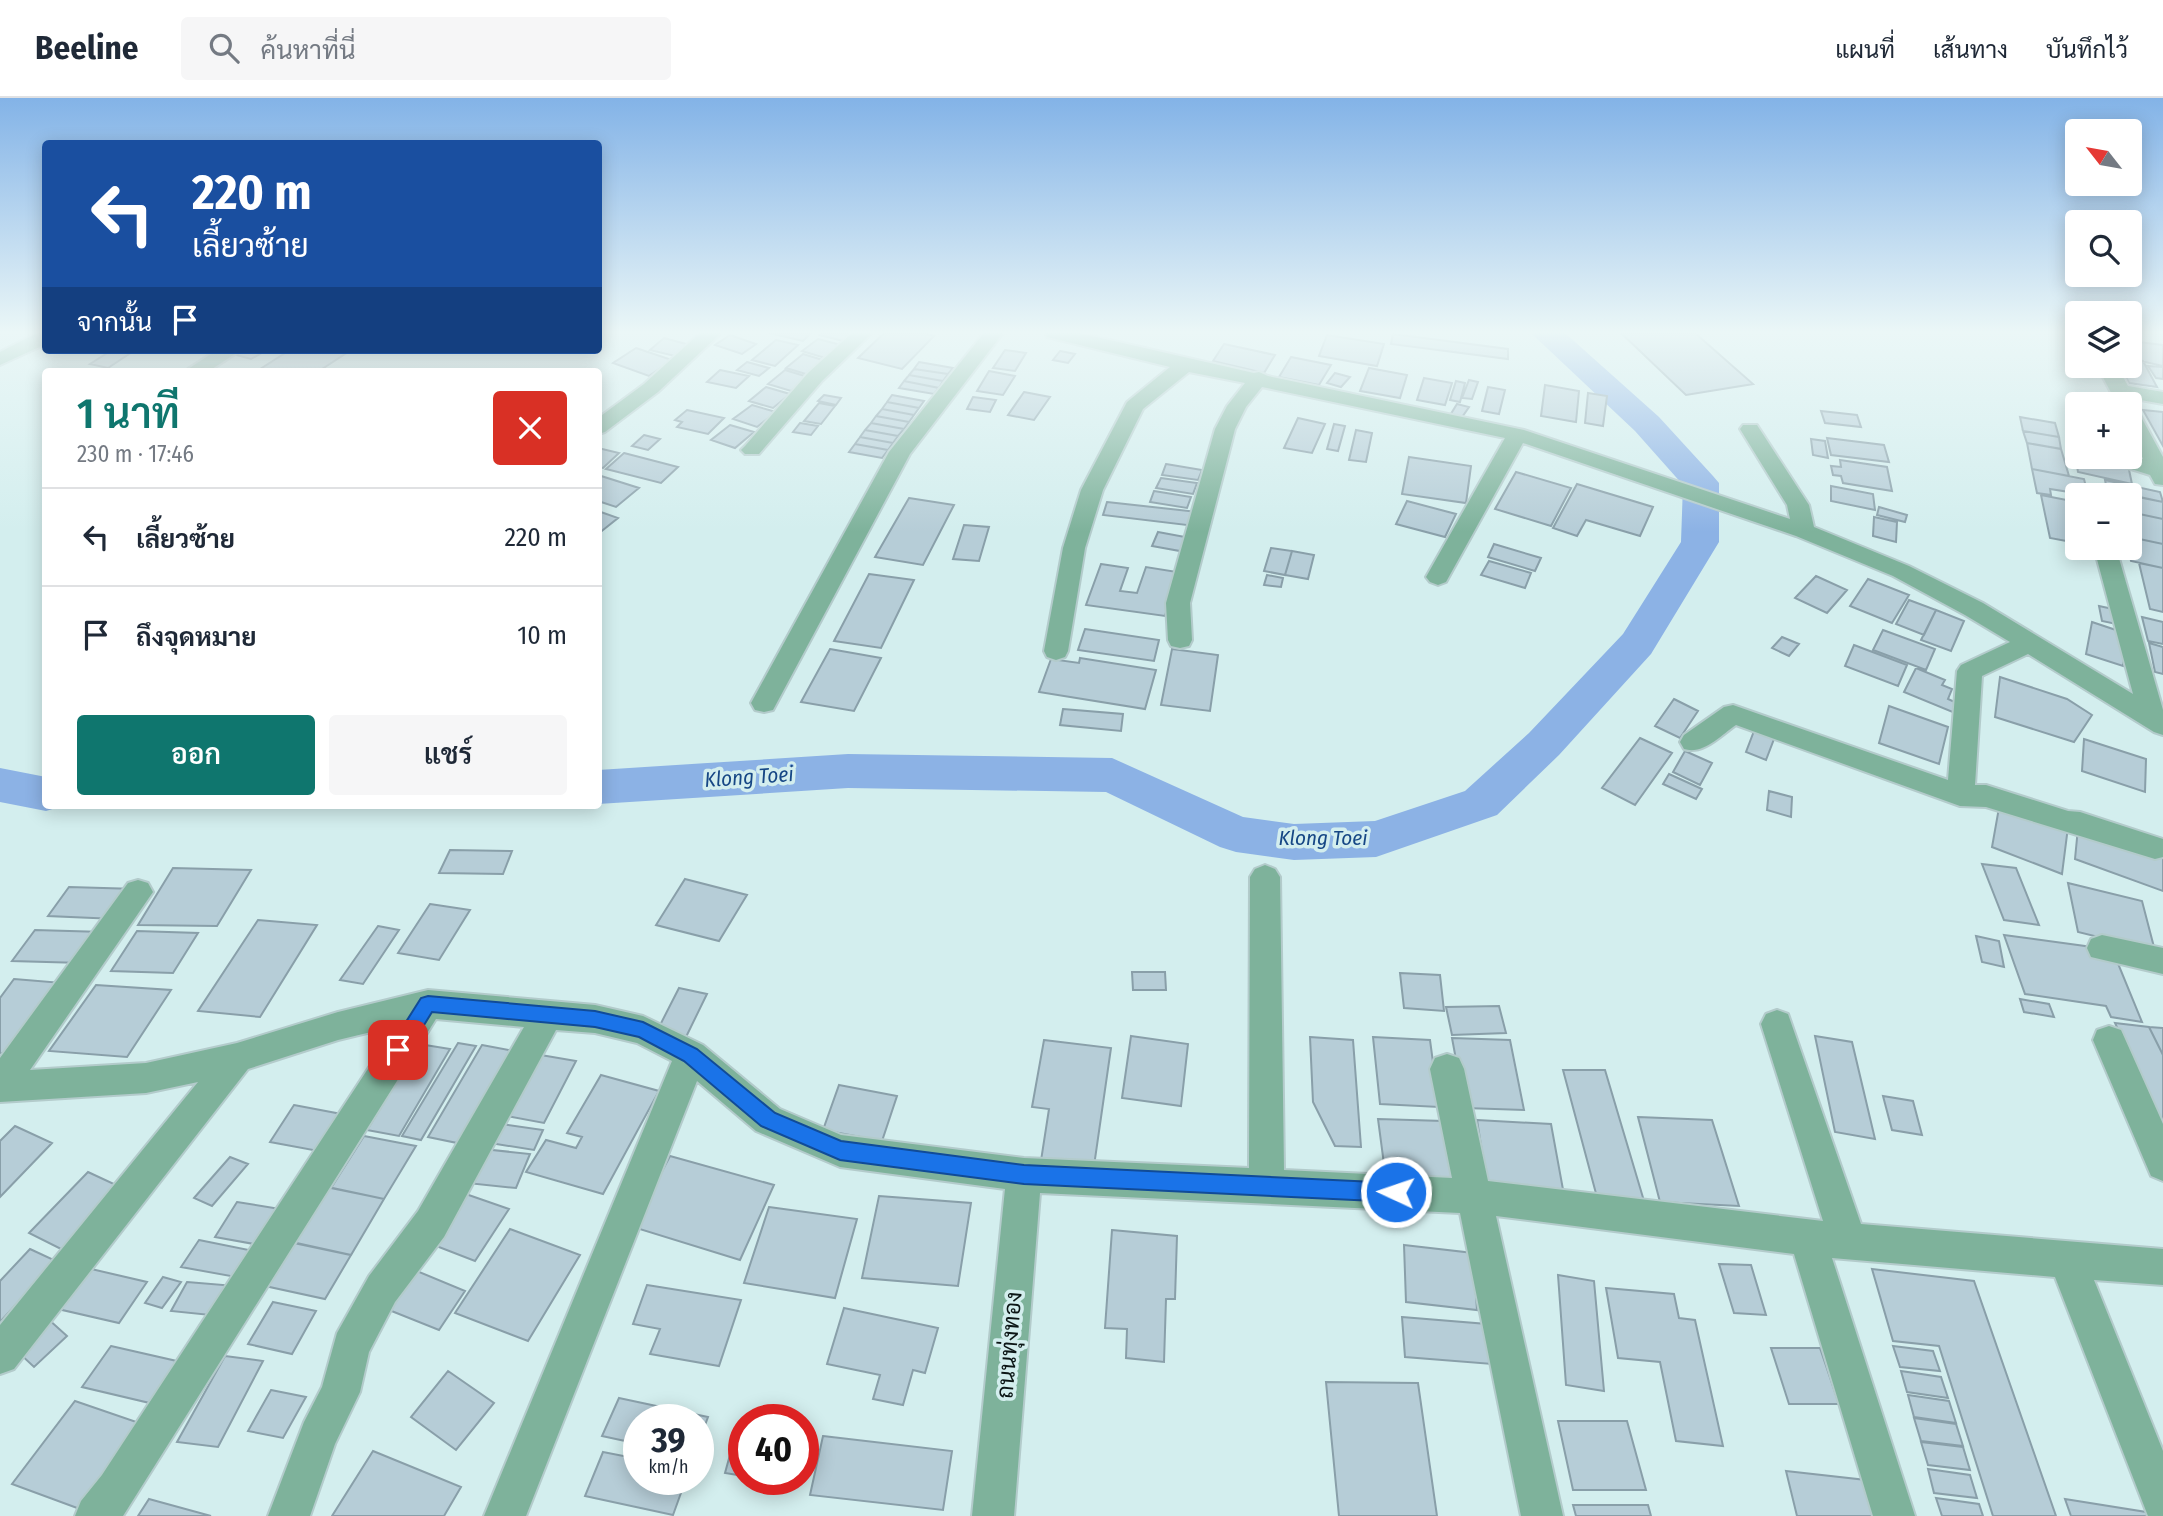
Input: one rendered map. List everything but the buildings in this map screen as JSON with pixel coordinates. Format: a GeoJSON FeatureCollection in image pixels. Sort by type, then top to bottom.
{"type":"FeatureCollection","features":[{"type":"Feature","properties":{"kind":"street"},"geometry":{"type":"LineString","coordinates":[[602,425],[636,399]]}},
{"type":"Feature","properties":{"kind":"street"},"geometry":{"type":"LineString","coordinates":[[752,450],[796,399]]}},
{"type":"Feature","properties":{"kind":"street"},"geometry":{"type":"LineString","coordinates":[[764,703],[900,452],[942,399]]}},
{"type":"Feature","properties":{"kind":"street"},"geometry":{"type":"LineString","coordinates":[[1056,651],[1074,548],[1093,490],[1134,405],[1141,399]]}},
{"type":"Feature","properties":{"kind":"street"},"geometry":{"type":"LineString","coordinates":[[1180,640],[1178,603],[1225,429],[1242,399]]}},
{"type":"Feature","properties":{"kind":"street"},"geometry":{"type":"LineString","coordinates":[[1357,399],[1517,434],[1804,531],[1901,571],[1974,609],[2157,721]]}},
{"type":"Feature","properties":{"kind":"street"},"geometry":{"type":"LineString","coordinates":[[1750,429],[1798,505],[1804,531]]}},
{"type":"Feature","properties":{"kind":"street"},"geometry":{"type":"LineString","coordinates":[[1438,577],[1517,434]]}},
{"type":"Feature","properties":{"kind":"street"},"geometry":{"type":"LineString","coordinates":[[2142,436],[2161,475]]}},
{"type":"Feature","properties":{"kind":"street"},"geometry":{"type":"LineString","coordinates":[[2142,468],[2161,475]]}},
{"type":"Feature","properties":{"kind":"street"},"geometry":{"type":"LineString","coordinates":[[2109,560],[2157,721]]}},
{"type":"Feature","properties":{"kind":"street"},"geometry":{"type":"LineString","coordinates":[[1959,795],[1970,671],[2029,643]]}},
{"type":"Feature","properties":{"kind":"street"},"geometry":{"type":"LineString","coordinates":[[1693,742],[1733,713],[1959,795],[1986,796],[2068,822],[2080,822],[2155,848]]}},
{"type":"Feature","properties":{"kind":"street"},"geometry":{"type":"LineString","coordinates":[[1265,877],[1267,1186]]}},
{"type":"Feature","properties":{"kind":"street"},"geometry":{"type":"LineString","coordinates":[[0,1086],[138,892]]}},
{"type":"Feature","properties":{"kind":"street"},"geometry":{"type":"LineString","coordinates":[[2102,948],[2163,961]]}},
{"type":"Feature","properties":{"kind":"street"},"geometry":{"type":"LineString","coordinates":[[0,1086],[146,1078],[237,1058],[338,1026],[428,1004],[595,1019],[643,1030],[691,1055],[768,1120],[840,1151],[1024,1175],[1474,1196],[1807,1238],[2163,1267]]}},
{"type":"Feature","properties":{"kind":"street"},"geometry":{"type":"LineString","coordinates":[[96,1516],[117,1490],[428,1004]]}},
{"type":"Feature","properties":{"kind":"street"},"geometry":{"type":"LineString","coordinates":[[289,1516],[318,1436],[340,1392],[351,1347],[382,1289],[431,1224],[547,1016]]}},
{"type":"Feature","properties":{"kind":"street"},"geometry":{"type":"LineString","coordinates":[[1777,1024],[1848,1241]]}},
{"type":"Feature","properties":{"kind":"street"},"geometry":{"type":"LineString","coordinates":[[2109,1040],[2163,1164]]}},
{"type":"Feature","properties":{"kind":"street"},"geometry":{"type":"LineString","coordinates":[[505,1516],[691,1055]]}},
{"type":"Feature","properties":{"kind":"street"},"geometry":{"type":"LineString","coordinates":[[0,1355],[237,1058]]}},
{"type":"Feature","properties":{"kind":"street"},"geometry":{"type":"LineString","coordinates":[[1447,1069],[1542,1516]]}},
{"type":"Feature","properties":{"kind":"street","name":"ถนนทุ่งทอง"},"geometry":{"type":"LineString","coordinates":[[993,1516],[1024,1175]]}},
{"type":"Feature","properties":{"kind":"street"},"geometry":{"type":"LineString","coordinates":[[1807,1238],[1894,1516]]}},
{"type":"Feature","properties":{"kind":"street"},"geometry":{"type":"LineString","coordinates":[[2067,1259],[2163,1503]]}},
{"type":"Feature","properties":{"kind":"waterway","name":"Klong Toei"},"geometry":{"type":"LineString","coordinates":[[602,787],[848,771],[1112,775],[1236,834],[1294,842],[1376,839],[1481,803],[1544,744],[1637,644],[1700,542],[1701,483],[1647,424],[1619,399]]}},
{"type":"Feature","properties":{"kind":"waterway","name":"Klong Toei"},"geometry":{"type":"LineString","coordinates":[[0,785],[42,793]]}},
{"type":"Feature","properties":{"kind":"route"},"geometry":{"type":"LineString","coordinates":[[398,1050],[428,1004],[595,1019],[643,1030],[691,1055],[768,1120],[840,1151],[1024,1175],[1396,1192]]}}]}
